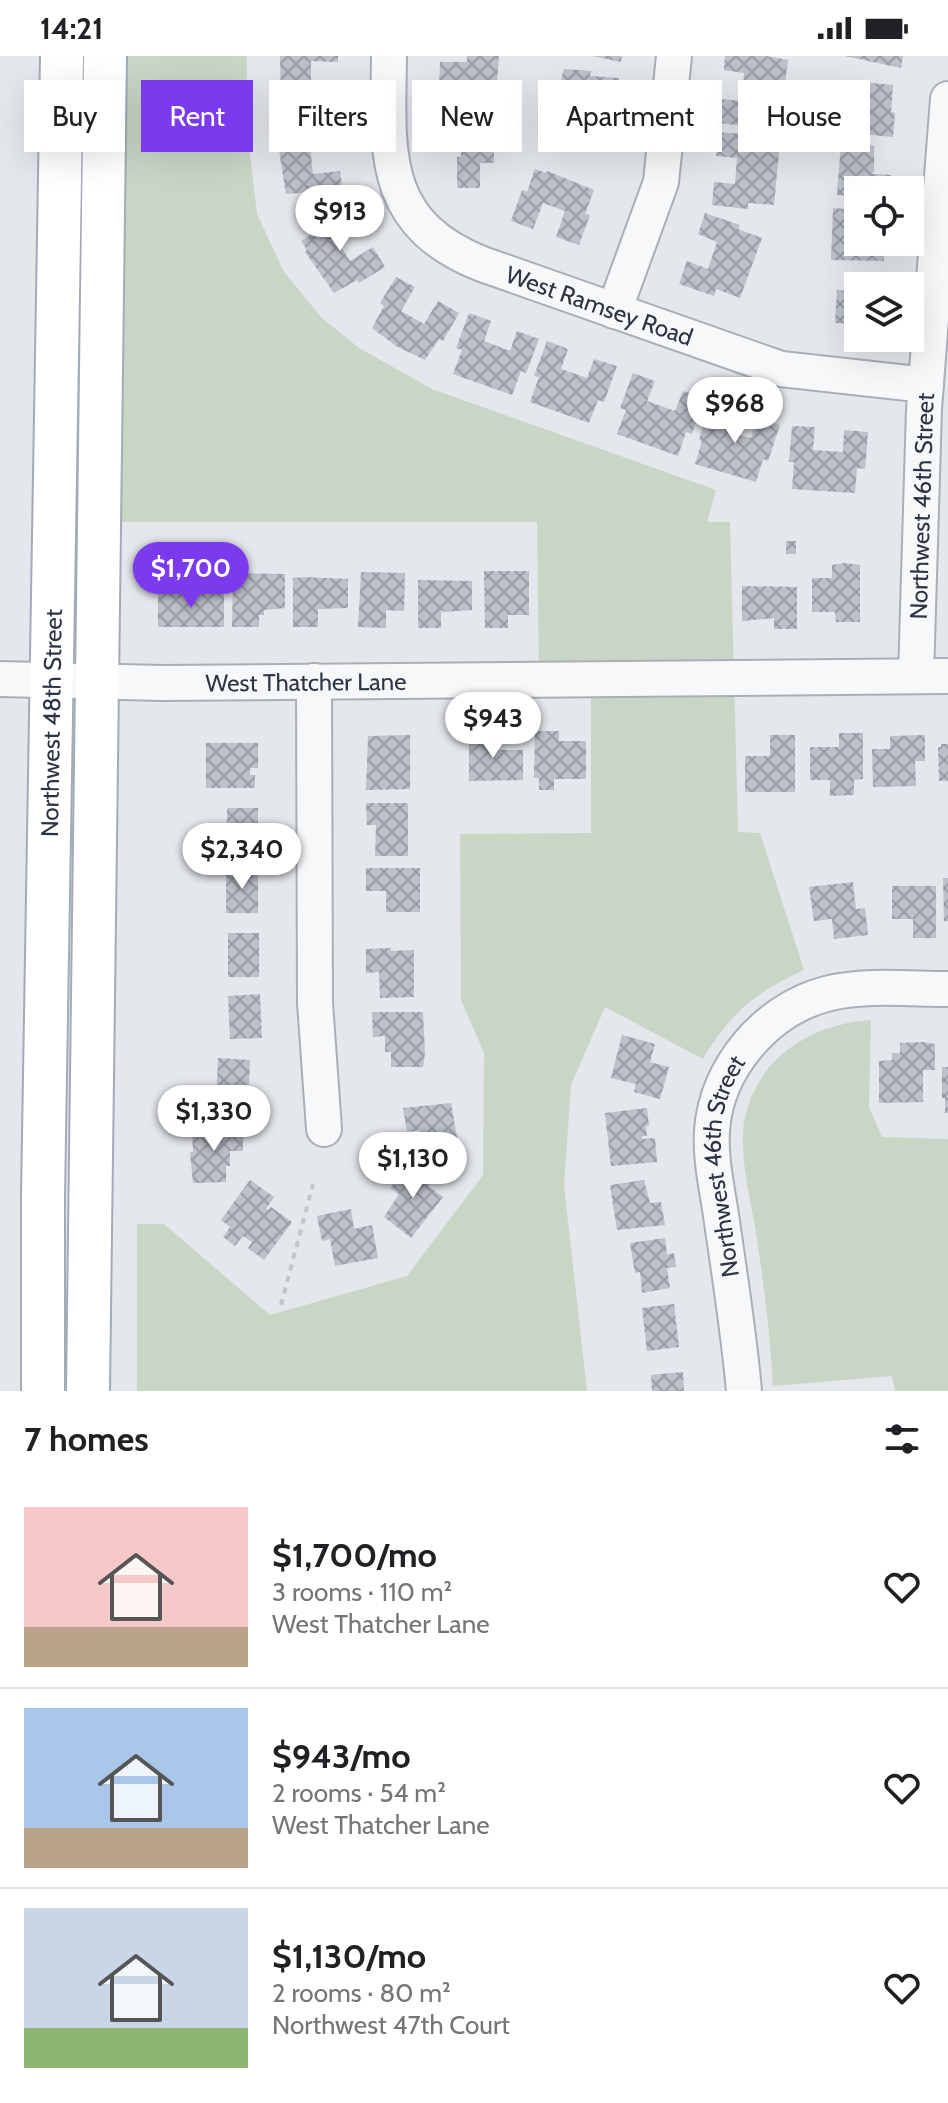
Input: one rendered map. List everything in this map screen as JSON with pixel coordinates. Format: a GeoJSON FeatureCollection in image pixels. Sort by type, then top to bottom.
{"type":"FeatureCollection","features":[{"type":"Feature","properties":{"kind":"main road","name":"Northwest 48th Street"},"geometry":{"type":"LineString","coordinates":[[43,1391],[43,1196],[62,56]]}},
{"type":"Feature","properties":{"kind":"main road","name":"Northwest 48th Street"},"geometry":{"type":"LineString","coordinates":[[88,1391],[105,56]]}},
{"type":"Feature","properties":{"kind":"street","name":"West Ramsey Road"},"geometry":{"type":"LineString","coordinates":[[389,56],[390,161],[400,193],[424,229],[464,257],[781,369],[926,385]]}},
{"type":"Feature","properties":{"kind":"street"},"geometry":{"type":"LineString","coordinates":[[614,311],[661,182],[674,56]]}},
{"type":"Feature","properties":{"kind":"street","name":"Northwest 46th Street"},"geometry":{"type":"LineString","coordinates":[[932,676],[918,551],[926,385],[944,230],[948,99]]}},
{"type":"Feature","properties":{"kind":"street","name":"West Thatcher Lane"},"geometry":{"type":"LineString","coordinates":[[0,679],[151,683],[932,676]]}},
{"type":"Feature","properties":{"kind":"street"},"geometry":{"type":"LineString","coordinates":[[314,681],[315,1003],[324,1129]]}},
{"type":"Feature","properties":{"kind":"street","name":"Northwest 46th Street"},"geometry":{"type":"LineString","coordinates":[[744,1391],[712,1140],[718,1098],[729,1073],[764,1028],[788,1011],[825,994],[855,990],[948,989]]}},
{"type":"Feature","properties":{"kind":"path"},"geometry":{"type":"LineString","coordinates":[[281,1305],[313,1184]]}},
{"type":"Feature","properties":{"kind":"green space"},"geometry":{"type":"Polygon","coordinates":[[[105,56],[247,56],[247,80],[141,80],[141,152],[250,152],[257,214],[284,272],[322,318],[359,348],[432,389],[716,490],[707,522],[730,522],[738,832],[760,833],[804,970],[758,996],[734,1016],[703,1059],[605,1007],[571,1085],[564,1186],[587,1391],[137,1391],[137,1224],[164,1224],[270,1315],[407,1276],[483,1175],[484,1053],[461,1000],[460,834],[591,833],[591,679],[539,679],[537,522],[98,522],[104,152],[125,152],[125,80],[105,80],[105,56]]]}},
{"type":"Feature","properties":{"kind":"green space"},"geometry":{"type":"Polygon","coordinates":[[[871,1020],[869,1107],[882,1137],[948,1139],[948,1391],[895,1391],[892,1376],[773,1386],[764,1290],[744,1164],[744,1123],[750,1100],[773,1063],[807,1037],[849,1023],[871,1020]]]}},
{"type":"Feature","properties":{"kind":"building"},"geometry":{"type":"Polygon","coordinates":[[[280,56],[338,56],[338,62],[311,61],[311,80],[280,80],[280,56]]]}},
{"type":"Feature","properties":{"kind":"building"},"geometry":{"type":"Polygon","coordinates":[[[467,56],[499,56],[497,80],[439,80],[440,62],[467,62],[467,56]]]}},
{"type":"Feature","properties":{"kind":"building"},"geometry":{"type":"Polygon","coordinates":[[[592,56],[622,56],[621,62],[592,56]]]}},
{"type":"Feature","properties":{"kind":"building"},"geometry":{"type":"Polygon","coordinates":[[[725,56],[766,56],[788,60],[785,80],[744,80],[744,73],[724,70],[725,56]]]}},
{"type":"Feature","properties":{"kind":"building"},"geometry":{"type":"Polygon","coordinates":[[[845,56],[903,56],[901,68],[845,56]]]}},
{"type":"Feature","properties":{"kind":"building"},"geometry":{"type":"Polygon","coordinates":[[[564,69],[591,71],[590,76],[619,78],[619,80],[561,80],[564,69]]]}},
{"type":"Feature","properties":{"kind":"building"},"geometry":{"type":"Polygon","coordinates":[[[870,83],[893,85],[893,137],[870,135],[870,83]]]}},
{"type":"Feature","properties":{"kind":"building"},"geometry":{"type":"Polygon","coordinates":[[[722,99],[738,101],[738,125],[722,123],[722,99]]]}},
{"type":"Feature","properties":{"kind":"building"},"geometry":{"type":"Polygon","coordinates":[[[722,132],[738,134],[738,152],[779,152],[774,205],[748,203],[748,209],[712,205],[714,182],[735,184],[737,158],[716,156],[716,152],[722,152],[722,132]]]}},
{"type":"Feature","properties":{"kind":"building"},"geometry":{"type":"Polygon","coordinates":[[[870,146],[874,146],[872,174],[891,176],[844,176],[844,196],[837,195],[840,152],[870,152],[870,146]]]}},
{"type":"Feature","properties":{"kind":"building"},"geometry":{"type":"Polygon","coordinates":[[[279,152],[311,152],[313,174],[340,171],[343,193],[312,196],[312,192],[286,194],[279,152]]]}},
{"type":"Feature","properties":{"kind":"building"},"geometry":{"type":"Polygon","coordinates":[[[461,152],[494,152],[494,163],[480,163],[480,188],[457,188],[457,157],[461,157],[461,152]]]}},
{"type":"Feature","properties":{"kind":"building"},"geometry":{"type":"Polygon","coordinates":[[[535,169],[594,190],[585,214],[590,215],[579,245],[556,237],[565,211],[543,203],[533,229],[511,221],[522,190],[527,192],[535,169]]]}},
{"type":"Feature","properties":{"kind":"building"},"geometry":{"type":"Polygon","coordinates":[[[347,206],[360,225],[337,240],[350,261],[373,247],[385,267],[359,283],[357,280],[334,293],[305,252],[307,250],[301,241],[324,227],[321,223],[347,206]]]}},
{"type":"Feature","properties":{"kind":"building"},"geometry":{"type":"Polygon","coordinates":[[[833,208],[844,209],[844,256],[884,256],[884,261],[831,260],[833,208]]]}},
{"type":"Feature","properties":{"kind":"building"},"geometry":{"type":"Polygon","coordinates":[[[705,213],[740,225],[738,229],[762,238],[740,298],[716,289],[714,296],[679,284],[687,261],[708,269],[717,242],[698,234],[705,213]]]}},
{"type":"Feature","properties":{"kind":"building"},"geometry":{"type":"Polygon","coordinates":[[[396,277],[415,287],[401,311],[424,324],[438,301],[459,313],[443,341],[439,339],[425,360],[396,346],[372,328],[384,306],[380,303],[396,277]]]}},
{"type":"Feature","properties":{"kind":"building"},"geometry":{"type":"Polygon","coordinates":[[[837,290],[844,291],[844,323],[835,323],[837,290]]]}},
{"type":"Feature","properties":{"kind":"building"},"geometry":{"type":"Polygon","coordinates":[[[469,313],[491,321],[484,341],[510,351],[517,331],[539,339],[526,373],[521,371],[512,395],[453,374],[462,350],[456,348],[469,313]]]}},
{"type":"Feature","properties":{"kind":"building"},"geometry":{"type":"Polygon","coordinates":[[[547,341],[568,349],[561,369],[587,378],[594,359],[617,366],[604,402],[598,400],[589,423],[530,402],[539,377],[534,376],[547,341]]]}},
{"type":"Feature","properties":{"kind":"building"},"geometry":{"type":"Polygon","coordinates":[[[633,373],[655,381],[647,401],[675,411],[683,391],[704,399],[692,434],[686,432],[678,456],[617,434],[626,410],[620,408],[633,373]]]}},
{"type":"Feature","properties":{"kind":"building"},"geometry":{"type":"Polygon","coordinates":[[[710,403],[733,410],[726,430],[739,435],[751,438],[757,418],[780,425],[768,461],[763,459],[756,482],[695,464],[710,403]]]}},
{"type":"Feature","properties":{"kind":"building"},"geometry":{"type":"Polygon","coordinates":[[[792,426],[815,427],[813,450],[843,452],[844,430],[868,432],[865,469],[857,468],[855,493],[792,489],[794,462],[789,462],[792,426]]]}},
{"type":"Feature","properties":{"kind":"building"},"geometry":{"type":"Polygon","coordinates":[[[786,541],[796,541],[796,554],[786,554],[786,541]]]}},
{"type":"Feature","properties":{"kind":"building"},"geometry":{"type":"Polygon","coordinates":[[[832,565],[860,565],[860,622],[836,622],[835,612],[812,612],[812,578],[832,578],[832,565]]]}},
{"type":"Feature","properties":{"kind":"building"},"geometry":{"type":"Polygon","coordinates":[[[484,571],[529,571],[529,615],[508,615],[508,628],[485,628],[484,571]]]}},
{"type":"Feature","properties":{"kind":"building"},"geometry":{"type":"Polygon","coordinates":[[[361,572],[405,573],[404,611],[386,610],[386,628],[358,627],[361,572]]]}},
{"type":"Feature","properties":{"kind":"building"},"geometry":{"type":"Polygon","coordinates":[[[233,573],[285,574],[285,608],[264,610],[264,615],[259,615],[259,627],[232,627],[233,573]]]}},
{"type":"Feature","properties":{"kind":"building"},"geometry":{"type":"Polygon","coordinates":[[[293,578],[348,579],[348,608],[318,609],[318,627],[293,627],[293,578]]]}},
{"type":"Feature","properties":{"kind":"building"},"geometry":{"type":"Polygon","coordinates":[[[418,580],[472,581],[472,610],[441,610],[441,628],[418,628],[418,580]]]}},
{"type":"Feature","properties":{"kind":"building"},"geometry":{"type":"Polygon","coordinates":[[[742,586],[797,587],[797,629],[774,629],[774,618],[742,621],[742,586]]]}},
{"type":"Feature","properties":{"kind":"building"},"geometry":{"type":"Polygon","coordinates":[[[158,593],[224,593],[224,627],[158,627],[158,593]]]}},
{"type":"Feature","properties":{"kind":"building"},"geometry":{"type":"Polygon","coordinates":[[[535,731],[559,731],[559,741],[586,741],[586,779],[554,779],[554,790],[539,790],[539,778],[534,778],[535,731]]]}},
{"type":"Feature","properties":{"kind":"building"},"geometry":{"type":"Polygon","coordinates":[[[469,732],[492,732],[492,750],[523,750],[523,780],[469,781],[469,732]]]}},
{"type":"Feature","properties":{"kind":"building"},"geometry":{"type":"Polygon","coordinates":[[[839,733],[863,733],[863,779],[854,780],[854,795],[830,796],[830,780],[810,780],[810,747],[839,747],[839,733]]]}},
{"type":"Feature","properties":{"kind":"building"},"geometry":{"type":"Polygon","coordinates":[[[410,735],[410,789],[366,790],[368,736],[410,735]]]}},
{"type":"Feature","properties":{"kind":"building"},"geometry":{"type":"Polygon","coordinates":[[[770,735],[795,735],[795,792],[745,792],[745,756],[770,756],[770,735]]]}},
{"type":"Feature","properties":{"kind":"building"},"geometry":{"type":"Polygon","coordinates":[[[925,735],[925,761],[915,761],[916,786],[873,787],[872,749],[890,749],[890,736],[925,735]]]}},
{"type":"Feature","properties":{"kind":"building"},"geometry":{"type":"Polygon","coordinates":[[[206,743],[258,743],[258,768],[250,768],[250,775],[255,775],[255,788],[206,788],[206,743]]]}},
{"type":"Feature","properties":{"kind":"building"},"geometry":{"type":"Polygon","coordinates":[[[948,744],[948,781],[939,781],[938,747],[948,744]]]}},
{"type":"Feature","properties":{"kind":"building"},"geometry":{"type":"Polygon","coordinates":[[[366,803],[408,803],[408,856],[375,856],[376,825],[367,825],[366,803]]]}},
{"type":"Feature","properties":{"kind":"building"},"geometry":{"type":"Polygon","coordinates":[[[227,808],[258,808],[258,851],[227,851],[227,808]]]}},
{"type":"Feature","properties":{"kind":"building"},"geometry":{"type":"Polygon","coordinates":[[[366,868],[420,868],[420,912],[386,912],[386,891],[366,891],[366,868]]]}},
{"type":"Feature","properties":{"kind":"building"},"geometry":{"type":"Polygon","coordinates":[[[226,869],[258,869],[258,913],[226,913],[226,869]]]}},
{"type":"Feature","properties":{"kind":"building"},"geometry":{"type":"Polygon","coordinates":[[[943,878],[948,878],[948,921],[944,921],[943,878]]]}},
{"type":"Feature","properties":{"kind":"building"},"geometry":{"type":"Polygon","coordinates":[[[853,882],[856,909],[865,908],[868,935],[834,939],[832,919],[814,921],[809,887],[853,882]]]}},
{"type":"Feature","properties":{"kind":"building"},"geometry":{"type":"Polygon","coordinates":[[[892,886],[936,886],[936,938],[913,938],[913,919],[892,919],[892,886]]]}},
{"type":"Feature","properties":{"kind":"building"},"geometry":{"type":"Polygon","coordinates":[[[228,933],[259,933],[259,977],[228,977],[228,933]]]}},
{"type":"Feature","properties":{"kind":"building"},"geometry":{"type":"Polygon","coordinates":[[[391,948],[391,951],[414,950],[414,997],[380,998],[379,972],[366,973],[366,949],[391,948]]]}},
{"type":"Feature","properties":{"kind":"building"},"geometry":{"type":"Polygon","coordinates":[[[260,994],[262,1038],[230,1039],[228,996],[260,994]]]}},
{"type":"Feature","properties":{"kind":"building"},"geometry":{"type":"Polygon","coordinates":[[[372,1012],[423,1012],[423,1067],[391,1067],[391,1052],[385,1052],[385,1036],[373,1037],[372,1012]]]}},
{"type":"Feature","properties":{"kind":"building"},"geometry":{"type":"Polygon","coordinates":[[[622,1035],[655,1044],[650,1062],[669,1067],[660,1099],[634,1092],[636,1084],[611,1078],[622,1035]]]}},
{"type":"Feature","properties":{"kind":"building"},"geometry":{"type":"Polygon","coordinates":[[[900,1043],[935,1044],[935,1070],[923,1070],[923,1102],[879,1103],[879,1061],[892,1060],[892,1053],[900,1053],[900,1043]]]}},
{"type":"Feature","properties":{"kind":"building"},"geometry":{"type":"Polygon","coordinates":[[[218,1058],[250,1060],[248,1103],[216,1102],[218,1058]]]}},
{"type":"Feature","properties":{"kind":"building"},"geometry":{"type":"Polygon","coordinates":[[[942,1067],[948,1067],[948,1113],[945,1113],[945,1098],[942,1098],[942,1067]]]}},
{"type":"Feature","properties":{"kind":"building"},"geometry":{"type":"Polygon","coordinates":[[[451,1103],[459,1149],[424,1154],[420,1130],[407,1132],[403,1108],[451,1103]]]}},
{"type":"Feature","properties":{"kind":"building"},"geometry":{"type":"Polygon","coordinates":[[[647,1108],[649,1126],[646,1126],[647,1136],[642,1136],[643,1139],[655,1138],[657,1162],[611,1166],[605,1113],[647,1108]]]}},
{"type":"Feature","properties":{"kind":"building"},"geometry":{"type":"Polygon","coordinates":[[[243,1128],[243,1151],[230,1151],[226,1182],[193,1183],[190,1152],[193,1152],[192,1129],[243,1128]]]}},
{"type":"Feature","properties":{"kind":"building"},"geometry":{"type":"Polygon","coordinates":[[[414,1162],[435,1177],[428,1186],[443,1197],[411,1238],[384,1217],[399,1194],[390,1188],[414,1162]]]}},
{"type":"Feature","properties":{"kind":"building"},"geometry":{"type":"Polygon","coordinates":[[[250,1180],[274,1197],[266,1209],[271,1207],[292,1222],[264,1260],[248,1248],[252,1242],[243,1236],[235,1246],[223,1237],[230,1227],[221,1220],[250,1180]]]}},
{"type":"Feature","properties":{"kind":"building"},"geometry":{"type":"Polygon","coordinates":[[[644,1180],[650,1203],[661,1202],[665,1225],[617,1230],[610,1185],[644,1180]]]}},
{"type":"Feature","properties":{"kind":"building"},"geometry":{"type":"Polygon","coordinates":[[[351,1209],[354,1229],[372,1225],[378,1258],[335,1266],[330,1239],[322,1241],[317,1216],[351,1209]]]}},
{"type":"Feature","properties":{"kind":"building"},"geometry":{"type":"Polygon","coordinates":[[[665,1238],[667,1255],[674,1253],[676,1267],[667,1268],[670,1288],[642,1293],[640,1272],[635,1273],[630,1243],[665,1238]]]}},
{"type":"Feature","properties":{"kind":"building"},"geometry":{"type":"Polygon","coordinates":[[[674,1304],[679,1347],[647,1351],[642,1308],[674,1304]]]}},
{"type":"Feature","properties":{"kind":"building"},"geometry":{"type":"Polygon","coordinates":[[[683,1372],[684,1391],[652,1391],[651,1375],[683,1372]]]}}]}
